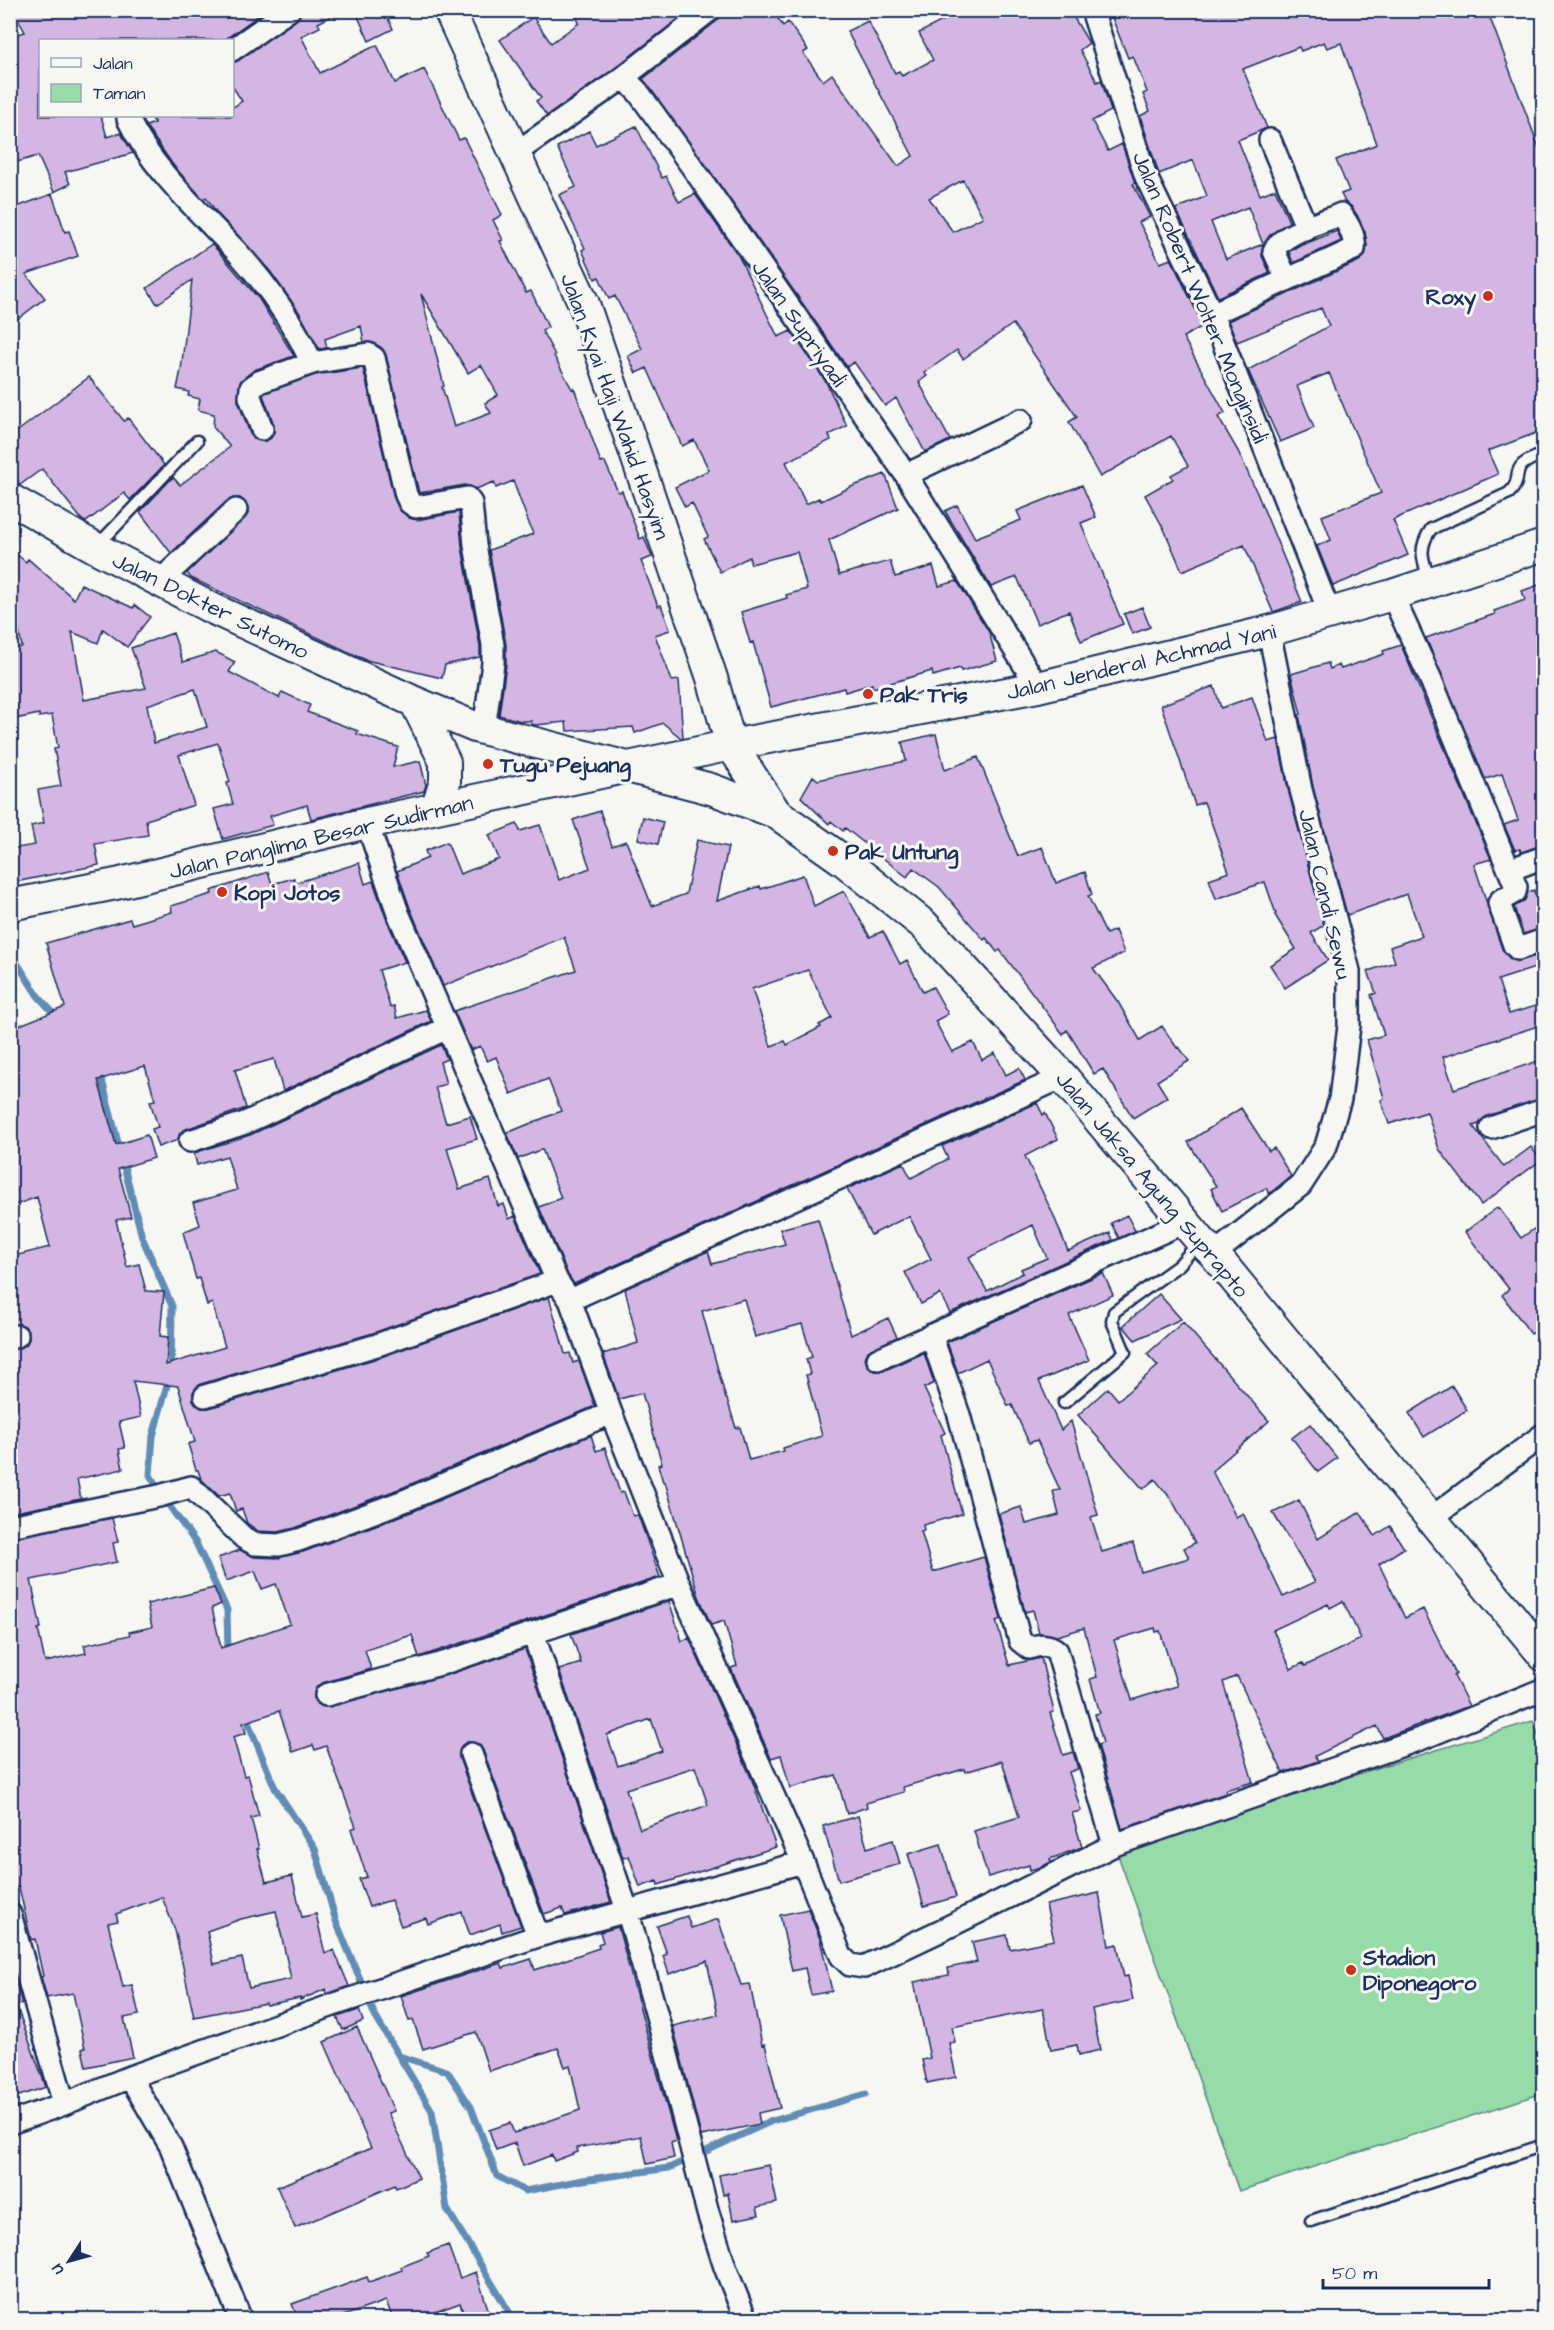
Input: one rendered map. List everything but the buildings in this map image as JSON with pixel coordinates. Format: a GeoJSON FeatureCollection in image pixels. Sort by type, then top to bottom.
{"type":"FeatureCollection","features":[{"type":"Feature","properties":{"kind":"main road","name":"Jalan Kyai Haji Wahid Hasyim"},"geometry":{"type":"LineString","coordinates":[[449,10],[584,304],[712,678],[731,745]]}},
{"type":"Feature","properties":{"kind":"main road","name":"Jalan Dokter Sutomo"},"geometry":{"type":"LineString","coordinates":[[10,500],[209,607],[415,702],[484,730],[711,789],[776,813]]}},
{"type":"Feature","properties":{"kind":"main road","name":"Jalan Jenderal Achmad Yani"},"geometry":{"type":"LineString","coordinates":[[633,767],[731,745],[1038,687],[1269,631],[1392,595],[1544,545]]}},
{"type":"Feature","properties":{"kind":"main road"},"geometry":{"type":"LineString","coordinates":[[415,702],[445,762],[445,782],[436,808]]}},
{"type":"Feature","properties":{"kind":"main road","name":"Jalan Jaksa Agung Suprapto"},"geometry":{"type":"LineString","coordinates":[[731,745],[776,813],[844,861],[924,925],[1063,1077],[1200,1238],[1544,1656]]}},
{"type":"Feature","properties":{"kind":"main road","name":"Jalan Panglima Besar Sudirman"},"geometry":{"type":"LineString","coordinates":[[17,904],[116,884],[367,823],[633,767]]}},
{"type":"Feature","properties":{"kind":"street"},"geometry":{"type":"LineString","coordinates":[[234,49],[289,10]]}},
{"type":"Feature","properties":{"kind":"street"},"geometry":{"type":"LineString","coordinates":[[514,154],[620,80],[710,10]]}},
{"type":"Feature","properties":{"kind":"street","name":"Jalan Robert Wolter Monginsidi"},"geometry":{"type":"LineString","coordinates":[[1092,10],[1146,177],[1212,314],[1330,614]]}},
{"type":"Feature","properties":{"kind":"street","name":"Jalan Supriyadi"},"geometry":{"type":"LineString","coordinates":[[620,80],[629,83],[638,92],[686,158],[906,475],[1038,687]]}},
{"type":"Feature","properties":{"kind":"street"},"geometry":{"type":"LineString","coordinates":[[128,117],[139,143],[157,166],[266,285],[298,334],[312,363]]}},
{"type":"Feature","properties":{"kind":"street"},"geometry":{"type":"LineString","coordinates":[[1270,140],[1306,229]]}},
{"type":"Feature","properties":{"kind":"street"},"geometry":{"type":"LineString","coordinates":[[1212,314],[1287,280],[1354,249],[1355,243],[1347,222],[1341,214],[1284,238],[1276,245],[1274,251],[1287,280]]}},
{"type":"Feature","properties":{"kind":"street"},"geometry":{"type":"LineString","coordinates":[[262,429],[250,397],[251,388],[259,382],[312,363],[368,354],[374,358],[406,495],[410,503],[416,507],[467,498],[471,503],[475,545],[493,645],[493,663],[484,730]]}},
{"type":"Feature","properties":{"kind":"street"},"geometry":{"type":"LineString","coordinates":[[906,475],[1021,420]]}},
{"type":"Feature","properties":{"kind":"street"},"geometry":{"type":"LineString","coordinates":[[160,581],[236,510]]}},
{"type":"Feature","properties":{"kind":"street"},"geometry":{"type":"LineString","coordinates":[[1392,595],[1431,680],[1516,887],[1515,892],[1500,900],[1499,903],[1514,945],[1518,949],[1544,940]]}},
{"type":"Feature","properties":{"kind":"street","name":"Jalan Candi Sewu"},"geometry":{"type":"LineString","coordinates":[[878,1359],[931,1335],[1200,1238],[1301,1185],[1326,1146],[1340,1099],[1349,1026],[1349,971],[1301,790],[1269,631]]}},
{"type":"Feature","properties":{"kind":"street"},"geometry":{"type":"LineString","coordinates":[[367,823],[398,913],[557,1281],[570,1300],[611,1413],[679,1584],[844,1961],[856,1967],[871,1965],[1114,1845],[1423,1738],[1544,1689]]}},
{"type":"Feature","properties":{"kind":"street"},"geometry":{"type":"LineString","coordinates":[[1509,870],[1544,857]]}},
{"type":"Feature","properties":{"kind":"street"},"geometry":{"type":"LineString","coordinates":[[190,1142],[252,1120],[447,1028]]}},
{"type":"Feature","properties":{"kind":"street"},"geometry":{"type":"LineString","coordinates":[[570,1300],[1063,1077]]}},
{"type":"Feature","properties":{"kind":"street"},"geometry":{"type":"LineString","coordinates":[[1491,1128],[1544,1110]]}},
{"type":"Feature","properties":{"kind":"street"},"geometry":{"type":"LineString","coordinates":[[206,1396],[377,1345],[557,1281]]}},
{"type":"Feature","properties":{"kind":"street"},"geometry":{"type":"LineString","coordinates":[[931,1335],[959,1415],[1020,1641],[1029,1648],[1043,1645],[1051,1646],[1057,1651],[1114,1845]]}},
{"type":"Feature","properties":{"kind":"street"},"geometry":{"type":"LineString","coordinates":[[10,1526],[159,1496],[188,1487],[194,1488],[244,1538],[255,1544],[279,1545],[299,1540],[409,1498],[611,1413]]}},
{"type":"Feature","properties":{"kind":"street"},"geometry":{"type":"LineString","coordinates":[[1430,1519],[1544,1434]]}},
{"type":"Feature","properties":{"kind":"street"},"geometry":{"type":"LineString","coordinates":[[326,1695],[444,1663],[679,1584]]}},
{"type":"Feature","properties":{"kind":"street"},"geometry":{"type":"LineString","coordinates":[[533,1633],[628,1912],[725,2267],[746,2319]]}},
{"type":"Feature","properties":{"kind":"street"},"geometry":{"type":"LineString","coordinates":[[471,1754],[538,1936]]}},
{"type":"Feature","properties":{"kind":"street"},"geometry":{"type":"LineString","coordinates":[[10,2122],[333,2005],[538,1936],[802,1862]]}},
{"type":"Feature","properties":{"kind":"street"},"geometry":{"type":"LineString","coordinates":[[10,1914],[64,2104]]}},
{"type":"Feature","properties":{"kind":"street"},"geometry":{"type":"LineString","coordinates":[[130,2077],[171,2147],[241,2319]]}},
{"type":"Feature","properties":{"kind":"lane"},"geometry":{"type":"LineString","coordinates":[[96,548],[197,441]]}},
{"type":"Feature","properties":{"kind":"lane"},"geometry":{"type":"LineString","coordinates":[[1430,582],[1421,552],[1424,538],[1431,529],[1509,493],[1514,489],[1516,472],[1521,464],[1544,453]]}},
{"type":"Feature","properties":{"kind":"lane"},"geometry":{"type":"LineString","coordinates":[[1064,1403],[1125,1352],[1112,1321],[1114,1312],[1179,1265],[1200,1238]]}},
{"type":"Feature","properties":{"kind":"lane"},"geometry":{"type":"LineString","coordinates":[[1311,2221],[1544,2145]]}},
{"type":"Feature","properties":{"kind":"green space","name":"Stadion Diponegoro"},"geometry":{"type":"Polygon","coordinates":[[[1533,1721],[1544,1749],[1543,2093],[1239,2191],[1115,1847],[1533,1721]]]}},
{"type":"Feature","properties":{"kind":"waterway"},"geometry":{"type":"LineString","coordinates":[[10,754],[13,759],[10,786]]}},
{"type":"Feature","properties":{"kind":"waterway"},"geometry":{"type":"LineString","coordinates":[[10,952],[38,996],[57,1017]]}},
{"type":"Feature","properties":{"kind":"waterway"},"geometry":{"type":"LineString","coordinates":[[100,1072],[142,1237],[172,1306],[171,1371],[153,1436],[150,1475],[196,1543],[227,1610],[228,1653]]}},
{"type":"Feature","properties":{"kind":"waterway"},"geometry":{"type":"LineString","coordinates":[[245,1715],[275,1788],[315,1849],[336,1921],[375,2016],[432,2111],[447,2209],[514,2320]]}},
{"type":"Feature","properties":{"kind":"waterway"},"geometry":{"type":"LineString","coordinates":[[399,2056],[447,2071],[471,2107],[497,2176],[525,2191],[669,2168],[772,2121],[866,2094]]}},
{"type":"Feature","properties":{"kind":"place","name":"Roxy"},"geometry":{"type":"Point","coordinates":[1488,296]}},
{"type":"Feature","properties":{"kind":"place","name":"Pak Tris"},"geometry":{"type":"Point","coordinates":[868,694]}},
{"type":"Feature","properties":{"kind":"place","name":"Tugu Pejuang"},"geometry":{"type":"Point","coordinates":[488,764]}},
{"type":"Feature","properties":{"kind":"place","name":"Pak Untung"},"geometry":{"type":"Point","coordinates":[833,851]}},
{"type":"Feature","properties":{"kind":"place","name":"Kopi Jotos"},"geometry":{"type":"Point","coordinates":[222,892]}},
{"type":"Feature","properties":{"kind":"place","name":"Stadion Diponegoro"},"geometry":{"type":"Point","coordinates":[1351,1970]}}]}
